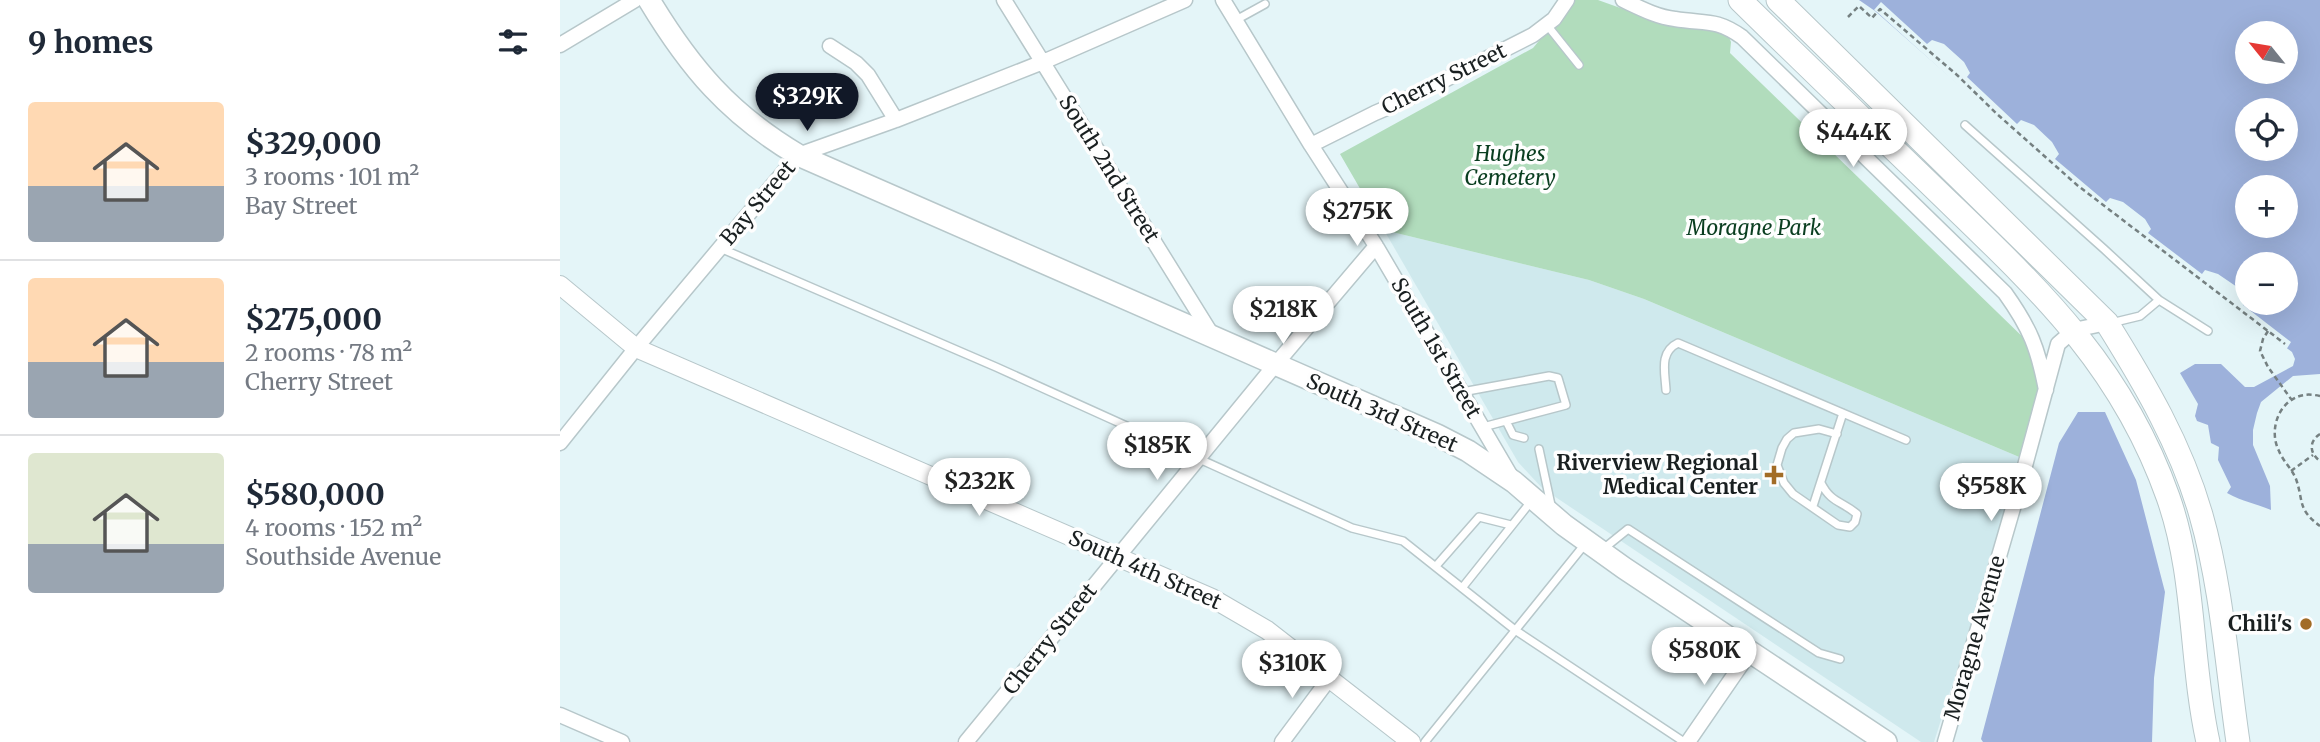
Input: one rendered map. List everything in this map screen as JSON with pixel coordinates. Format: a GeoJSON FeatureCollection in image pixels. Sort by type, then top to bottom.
{"type":"FeatureCollection","features":[{"type":"Feature","properties":{"kind":"main road","name":"South 3rd Street"},"geometry":{"type":"LineString","coordinates":[[649,0],[673,39],[714,89],[743,118],[798,155],[1437,435],[1468,451],[1514,482],[1594,547],[1886,742]]}},
{"type":"Feature","properties":{"kind":"main road"},"geometry":{"type":"LineString","coordinates":[[1740,0],[2041,292],[2105,371],[2134,418],[2169,499],[2189,594],[2203,720],[2208,742]]}},
{"type":"Feature","properties":{"kind":"main road"},"geometry":{"type":"LineString","coordinates":[[1778,0],[2107,323],[2160,413],[2183,463],[2196,501],[2213,564],[2238,742]]}},
{"type":"Feature","properties":{"kind":"street"},"geometry":{"type":"LineString","coordinates":[[560,45],[635,0]]}},
{"type":"Feature","properties":{"kind":"street","name":"South 2nd Street"},"geometry":{"type":"LineString","coordinates":[[1004,0],[1214,338]]}},
{"type":"Feature","properties":{"kind":"street","name":"Bay Street"},"geometry":{"type":"LineString","coordinates":[[560,443],[798,155],[1043,62],[1185,0]]}},
{"type":"Feature","properties":{"kind":"street","name":"South 1st Street"},"geometry":{"type":"LineString","coordinates":[[1223,0],[1311,145],[1377,246],[1514,482]]}},
{"type":"Feature","properties":{"kind":"street","name":"Cherry Street"},"geometry":{"type":"LineString","coordinates":[[1311,145],[1533,34],[1554,19],[1567,0]]}},
{"type":"Feature","properties":{"kind":"street"},"geometry":{"type":"LineString","coordinates":[[1623,0],[1674,19],[1717,23],[1742,37],[2005,293],[2024,319],[2038,349],[2046,390]]}},
{"type":"Feature","properties":{"kind":"street"},"geometry":{"type":"LineString","coordinates":[[830,46],[868,75],[896,120]]}},
{"type":"Feature","properties":{"kind":"street","name":"Cherry Street"},"geometry":{"type":"LineString","coordinates":[[966,742],[1275,365],[1377,246]]}},
{"type":"Feature","properties":{"kind":"street","name":"South 4th Street"},"geometry":{"type":"LineString","coordinates":[[560,285],[636,348],[1212,598],[1267,630],[1411,742]]}},
{"type":"Feature","properties":{"kind":"street"},"geometry":{"type":"LineString","coordinates":[[2074,330],[2107,323]]}},
{"type":"Feature","properties":{"kind":"street","name":"Moragne Avenue"},"geometry":{"type":"LineString","coordinates":[[1945,742],[2058,344],[2074,330]]}},
{"type":"Feature","properties":{"kind":"street"},"geometry":{"type":"LineString","coordinates":[[1686,742],[1750,652]]}},
{"type":"Feature","properties":{"kind":"street"},"geometry":{"type":"LineString","coordinates":[[1282,742],[1329,680]]}},
{"type":"Feature","properties":{"kind":"street"},"geometry":{"type":"LineString","coordinates":[[560,715],[622,742]]}},
{"type":"Feature","properties":{"kind":"lane"},"geometry":{"type":"LineString","coordinates":[[1235,20],[1265,4]]}},
{"type":"Feature","properties":{"kind":"lane"},"geometry":{"type":"LineString","coordinates":[[1547,25],[1579,65]]}},
{"type":"Feature","properties":{"kind":"lane"},"geometry":{"type":"LineString","coordinates":[[1965,125],[2104,248],[2158,300],[2208,331]]}},
{"type":"Feature","properties":{"kind":"lane"},"geometry":{"type":"LineString","coordinates":[[720,248],[1009,373],[1352,528],[1403,541],[1516,630],[1686,742]]}},
{"type":"Feature","properties":{"kind":"lane"},"geometry":{"type":"LineString","coordinates":[[2107,323],[2140,316],[2158,300]]}},
{"type":"Feature","properties":{"kind":"lane"},"geometry":{"type":"LineString","coordinates":[[1666,390],[1666,354],[1671,346],[1678,343],[1906,440]]}},
{"type":"Feature","properties":{"kind":"lane"},"geometry":{"type":"LineString","coordinates":[[1462,392],[1549,376],[1558,378],[1566,404],[1531,418],[1482,427]]}},
{"type":"Feature","properties":{"kind":"lane"},"geometry":{"type":"LineString","coordinates":[[1813,506],[1843,413]]}},
{"type":"Feature","properties":{"kind":"lane"},"geometry":{"type":"LineString","coordinates":[[1506,421],[1513,435],[1524,438]]}},
{"type":"Feature","properties":{"kind":"lane"},"geometry":{"type":"LineString","coordinates":[[1821,483],[1833,501],[1857,514],[1856,522],[1850,527],[1838,525],[1793,494],[1784,483],[1777,465],[1782,448],[1794,433],[1819,429],[1837,434]]}},
{"type":"Feature","properties":{"kind":"lane"},"geometry":{"type":"LineString","coordinates":[[1539,449],[1553,516]]}},
{"type":"Feature","properties":{"kind":"lane"},"geometry":{"type":"LineString","coordinates":[[1462,587],[1533,499]]}},
{"type":"Feature","properties":{"kind":"lane"},"geometry":{"type":"LineString","coordinates":[[1436,566],[1479,517],[1511,526]]}},
{"type":"Feature","properties":{"kind":"lane"},"geometry":{"type":"LineString","coordinates":[[1425,742],[1516,630],[1594,547],[1629,529],[1819,653],[1840,659]]}},
{"type":"Feature","properties":{"kind":"path"},"geometry":{"type":"LineString","coordinates":[[1848,17],[1859,6],[1872,18],[1880,9],[2077,185],[2285,344]]}},
{"type":"Feature","properties":{"kind":"path"},"geometry":{"type":"LineString","coordinates":[[2268,331],[2260,351],[2291,399]]}},
{"type":"Feature","properties":{"kind":"path"},"geometry":{"type":"LineString","coordinates":[[2320,396],[2305,394],[2291,399],[2278,415],[2274,437],[2278,450],[2295,479],[2300,503],[2308,516],[2320,526]]}},
{"type":"Feature","properties":{"kind":"path"},"geometry":{"type":"LineString","coordinates":[[2320,434],[2311,444],[2314,455],[2320,461]]}},
{"type":"Feature","properties":{"kind":"path"},"geometry":{"type":"LineString","coordinates":[[2291,471],[2314,455]]}},
{"type":"Feature","properties":{"kind":"shaded area","name":"Riverview Regional Medical Center"},"geometry":{"type":"Polygon","coordinates":[[[1384,230],[1589,280],[1644,299],[2024,459],[1934,742],[1921,742],[1542,488],[1518,462],[1384,230]]]}},
{"type":"Feature","properties":{"kind":"green space","name":"Moragne Park"},"geometry":{"type":"Polygon","coordinates":[[[1573,0],[1598,0],[1665,24],[1700,25],[1728,35],[1731,42],[1730,53],[2030,344],[2041,398],[2024,459],[1644,299],[1589,280],[1384,230],[1340,154],[1533,48],[1573,0]]]}},
{"type":"Feature","properties":{"kind":"water"},"geometry":{"type":"Polygon","coordinates":[[[1859,0],[2320,0],[2320,374],[2293,376],[2261,402],[2257,413],[2253,445],[2270,486],[2271,510],[2227,493],[2231,487],[2218,460],[2219,447],[2211,443],[2208,425],[2197,421],[2195,416],[2198,404],[2180,373],[2195,364],[2221,364],[2245,387],[2254,387],[2293,366],[2295,359],[2292,352],[2242,315],[2298,315],[2298,252],[2235,252],[2235,309],[2094,204],[1875,11],[1859,0]]]}},
{"type":"Feature","properties":{"kind":"water"},"geometry":{"type":"Polygon","coordinates":[[[2078,412],[2105,412],[2136,480],[2165,592],[2154,678],[2152,742],[1983,742],[1981,739],[2059,443],[2078,412]]]}},
{"type":"Feature","properties":{"kind":"pier"},"geometry":{"type":"Polygon","coordinates":[[[1881,2],[1927,44],[1932,40],[1944,44],[1964,62],[1970,73],[1967,77],[2017,124],[2021,120],[2034,125],[2052,142],[2059,154],[2055,159],[2106,202],[2110,198],[2123,202],[2145,219],[2151,229],[2148,233],[2202,274],[2205,270],[2218,274],[2235,286],[2235,312],[2093,206],[1874,10],[1881,2]]]}},
{"type":"Feature","properties":{"kind":"pier"},"geometry":{"type":"Polygon","coordinates":[[[2239,315],[2256,315],[2291,342],[2286,350],[2239,315]]]}},
{"type":"Feature","properties":{"kind":"place","name":"Riverview Regional Medical Center"},"geometry":{"type":"Point","coordinates":[1774,475]}},
{"type":"Feature","properties":{"kind":"place","name":"Chili's"},"geometry":{"type":"Point","coordinates":[2306,624]}},
{"type":"Feature","properties":{"kind":"park label","name":"Hughes Cemetery"},"geometry":{"type":"Point","coordinates":[1510,166]}}]}
